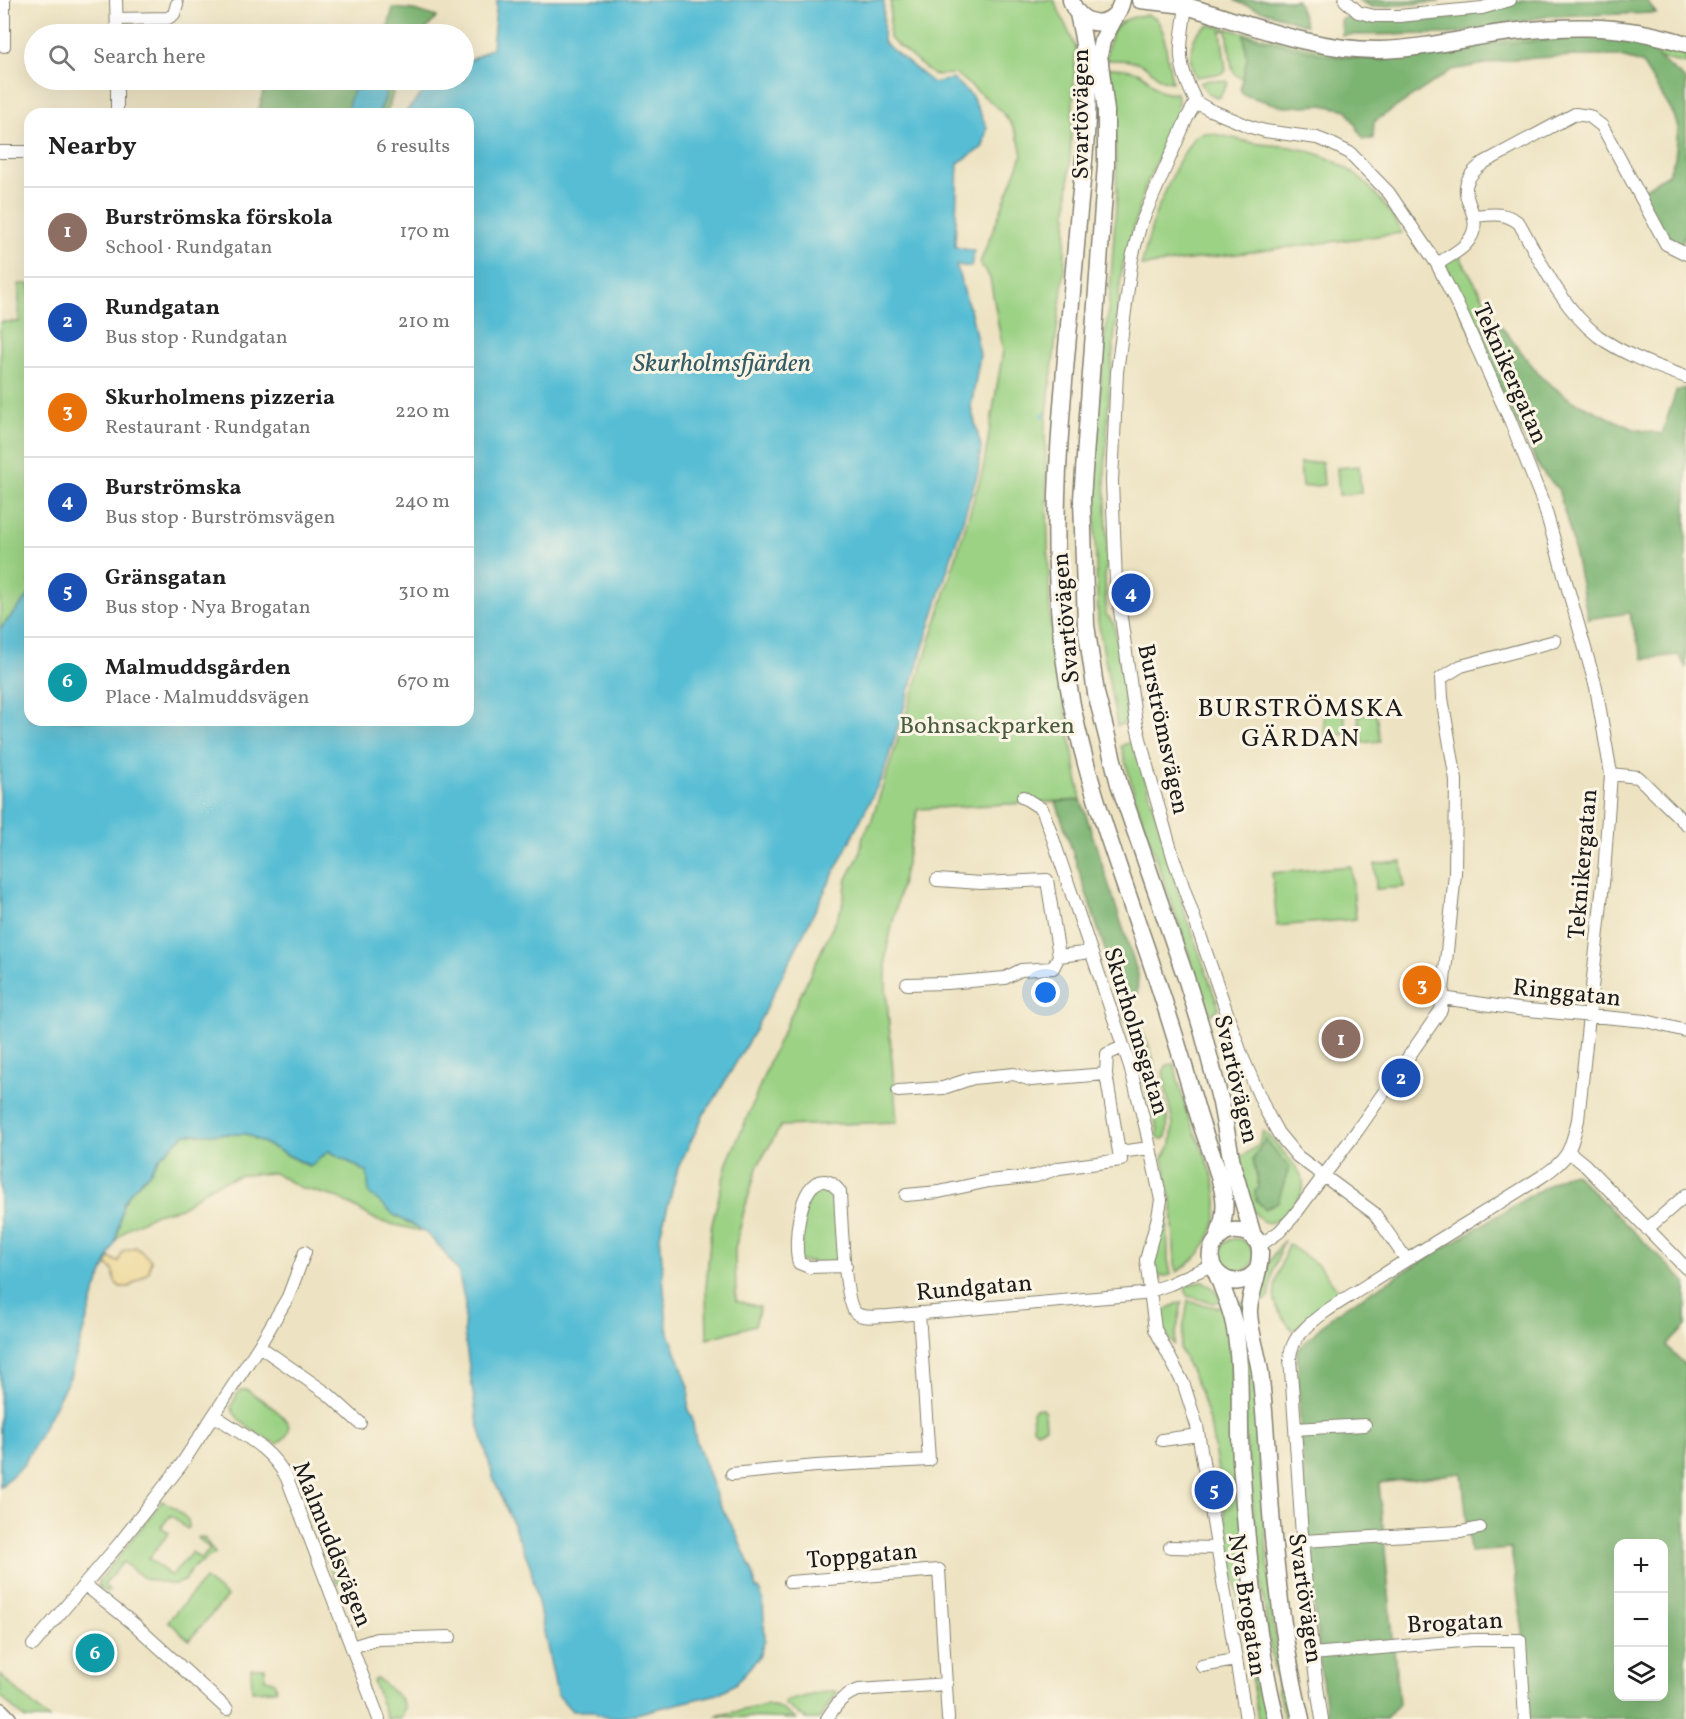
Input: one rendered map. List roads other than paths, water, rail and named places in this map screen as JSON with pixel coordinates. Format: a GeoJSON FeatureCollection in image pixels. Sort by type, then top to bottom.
{"type":"FeatureCollection","features":[{"type":"Feature","properties":{"kind":"main road"},"geometry":{"type":"LineString","coordinates":[[1140,0],[1180,3],[1296,38],[1338,48],[1381,50],[1543,28],[1590,27],[1624,28],[1686,44]]}},
{"type":"Feature","properties":{"kind":"main road"},"geometry":{"type":"LineString","coordinates":[[1074,7],[1089,21],[1100,22],[1110,20],[1120,6]]}},
{"type":"Feature","properties":{"kind":"main road","name":"Svartövägen"},"geometry":{"type":"LineString","coordinates":[[1093,56],[1120,6]]}},
{"type":"Feature","properties":{"kind":"main road","name":"Svartövägen"},"geometry":{"type":"LineString","coordinates":[[1074,7],[1093,56],[1095,80],[1106,111],[1107,165],[1082,499],[1086,625],[1096,693],[1119,784],[1203,1033],[1218,1092],[1233,1168],[1257,1243]]}},
{"type":"Feature","properties":{"kind":"main road","name":"Svartövägen"},"geometry":{"type":"LineString","coordinates":[[1095,80],[1088,119],[1063,377],[1055,557],[1062,641],[1077,729],[1096,795],[1180,1050],[1221,1186],[1225,1210],[1217,1240]]}},
{"type":"Feature","properties":{"kind":"main road"},"geometry":{"type":"LineString","coordinates":[[1235,1231],[1245,1233],[1257,1243],[1261,1257],[1258,1269],[1250,1278],[1239,1282],[1225,1279],[1214,1268],[1211,1253],[1217,1240],[1226,1233],[1235,1231]]}},
{"type":"Feature","properties":{"kind":"main road","name":"Svartövägen"},"geometry":{"type":"LineString","coordinates":[[1214,1268],[1234,1325],[1239,1381],[1240,1458],[1245,1522],[1259,1634],[1276,1719]]}},
{"type":"Feature","properties":{"kind":"main road","name":"Svartövägen"},"geometry":{"type":"LineString","coordinates":[[1258,1269],[1248,1312],[1258,1357],[1265,1412],[1276,1566],[1300,1719]]}},
{"type":"Feature","properties":{"kind":"main road"},"geometry":{"type":"LineString","coordinates":[[0,1711],[9,1719]]}},
{"type":"Feature","properties":{"kind":"street"},"geometry":{"type":"LineString","coordinates":[[4,0],[4,46]]}},
{"type":"Feature","properties":{"kind":"street"},"geometry":{"type":"LineString","coordinates":[[117,0],[117,24]]}},
{"type":"Feature","properties":{"kind":"street"},"geometry":{"type":"LineString","coordinates":[[1345,0],[1358,12],[1374,16],[1482,8],[1510,0]]}},
{"type":"Feature","properties":{"kind":"street"},"geometry":{"type":"LineString","coordinates":[[1180,3],[1182,72],[1196,102]]}},
{"type":"Feature","properties":{"kind":"street"},"geometry":{"type":"LineString","coordinates":[[117,19],[168,18],[174,14],[177,4]]}},
{"type":"Feature","properties":{"kind":"street"},"geometry":{"type":"LineString","coordinates":[[117,90],[117,108]]}},
{"type":"Feature","properties":{"kind":"street","name":"Teknikergatan"},"geometry":{"type":"LineString","coordinates":[[1196,102],[1251,127],[1317,138],[1330,143],[1350,153],[1389,193],[1437,264],[1482,356],[1544,505],[1596,687],[1611,774],[1604,874],[1578,1120],[1570,1152]]}},
{"type":"Feature","properties":{"kind":"street","name":"Burströmsvägen"},"geometry":{"type":"LineString","coordinates":[[1196,102],[1144,217],[1132,258],[1119,353],[1112,481],[1116,582],[1136,723],[1160,816],[1184,891],[1242,1056],[1266,1111],[1278,1133],[1298,1156],[1374,1213],[1406,1259]]}},
{"type":"Feature","properties":{"kind":"street"},"geometry":{"type":"LineString","coordinates":[[1437,264],[1467,244],[1473,230],[1475,216],[1465,191],[1467,179],[1473,171],[1485,162],[1569,116],[1585,115],[1596,119],[1602,126],[1666,244],[1686,254]]}},
{"type":"Feature","properties":{"kind":"street"},"geometry":{"type":"LineString","coordinates":[[0,152],[24,152]]}},
{"type":"Feature","properties":{"kind":"street"},"geometry":{"type":"LineString","coordinates":[[1475,216],[1494,214],[1510,216],[1519,224],[1568,304],[1597,335],[1627,353],[1686,377]]}},
{"type":"Feature","properties":{"kind":"street"},"geometry":{"type":"LineString","coordinates":[[1257,1243],[1279,1232],[1324,1175],[1441,1010],[1455,874],[1456,780],[1442,698],[1441,678],[1461,666],[1555,641]]}},
{"type":"Feature","properties":{"kind":"street"},"geometry":{"type":"LineString","coordinates":[[1611,774],[1638,777],[1686,824]]}},
{"type":"Feature","properties":{"kind":"street","name":"Skurholmsgatan"},"geometry":{"type":"LineString","coordinates":[[1023,796],[1042,810],[1130,1066],[1161,1200],[1146,1260],[1151,1292]]}},
{"type":"Feature","properties":{"kind":"street"},"geometry":{"type":"LineString","coordinates":[[907,984],[1005,978],[1021,970],[1053,968],[1059,956],[1047,880],[981,883],[937,880]]}},
{"type":"Feature","properties":{"kind":"street"},"geometry":{"type":"LineString","coordinates":[[1050,894],[1070,890]]}},
{"type":"Feature","properties":{"kind":"street"},"geometry":{"type":"LineString","coordinates":[[1059,956],[1091,952]]}},
{"type":"Feature","properties":{"kind":"street","name":"Ringgatan"},"geometry":{"type":"LineString","coordinates":[[1442,998],[1518,1009],[1646,1021],[1686,1031]]}},
{"type":"Feature","properties":{"kind":"street"},"geometry":{"type":"LineString","coordinates":[[906,1195],[939,1192],[989,1181],[1036,1176],[1059,1168],[1120,1161],[1106,1074],[1107,1054],[1123,1047]]}},
{"type":"Feature","properties":{"kind":"street"},"geometry":{"type":"LineString","coordinates":[[898,1091],[943,1088],[959,1081],[1014,1074],[1031,1080],[1106,1074]]}},
{"type":"Feature","properties":{"kind":"street"},"geometry":{"type":"LineString","coordinates":[[1119,1152],[1150,1148]]}},
{"type":"Feature","properties":{"kind":"street"},"geometry":{"type":"LineString","coordinates":[[1322,1719],[1312,1654],[1290,1359],[1291,1350],[1303,1330],[1406,1259],[1553,1170],[1570,1152],[1686,1268]]}},
{"type":"Feature","properties":{"kind":"street","name":"Rundgatan"},"geometry":{"type":"LineString","coordinates":[[846,1266],[809,1267],[799,1263],[797,1240],[802,1207],[805,1195],[814,1184],[827,1181],[840,1192],[846,1266],[848,1297],[855,1313],[865,1317],[1142,1294],[1214,1268]]}},
{"type":"Feature","properties":{"kind":"street"},"geometry":{"type":"LineString","coordinates":[[1647,1228],[1686,1195]]}},
{"type":"Feature","properties":{"kind":"street"},"geometry":{"type":"LineString","coordinates":[[33,1645],[119,1544],[181,1466],[215,1416],[288,1297],[305,1252]]}},
{"type":"Feature","properties":{"kind":"street","name":"Nya Brogatan"},"geometry":{"type":"LineString","coordinates":[[1151,1292],[1155,1329],[1192,1404],[1246,1719]]}},
{"type":"Feature","properties":{"kind":"street"},"geometry":{"type":"LineString","coordinates":[[732,1474],[816,1466],[929,1460],[919,1313]]}},
{"type":"Feature","properties":{"kind":"street"},"geometry":{"type":"LineString","coordinates":[[259,1346],[328,1394],[360,1423]]}},
{"type":"Feature","properties":{"kind":"street","name":"Malmuddsvägen"},"geometry":{"type":"LineString","coordinates":[[215,1416],[266,1450],[278,1462],[287,1478],[379,1719]]}},
{"type":"Feature","properties":{"kind":"street"},"geometry":{"type":"LineString","coordinates":[[1295,1429],[1365,1425]]}},
{"type":"Feature","properties":{"kind":"street"},"geometry":{"type":"LineString","coordinates":[[1161,1440],[1198,1435]]}},
{"type":"Feature","properties":{"kind":"street"},"geometry":{"type":"LineString","coordinates":[[1303,1541],[1461,1532],[1480,1528]]}},
{"type":"Feature","properties":{"kind":"street"},"geometry":{"type":"LineString","coordinates":[[1170,1547],[1217,1548]]}},
{"type":"Feature","properties":{"kind":"street","name":"Toppgatan"},"geometry":{"type":"LineString","coordinates":[[789,1582],[939,1570],[947,1684]]}},
{"type":"Feature","properties":{"kind":"street"},"geometry":{"type":"LineString","coordinates":[[84,1584],[135,1625],[227,1709]]}},
{"type":"Feature","properties":{"kind":"street","name":"Malmuddsvägen"},"geometry":{"type":"LineString","coordinates":[[352,1647],[377,1639],[450,1637]]}},
{"type":"Feature","properties":{"kind":"street","name":"Brogatan"},"geometry":{"type":"LineString","coordinates":[[1312,1654],[1473,1640],[1520,1640],[1524,1719]]}},
{"type":"Feature","properties":{"kind":"street"},"geometry":{"type":"LineString","coordinates":[[1202,1666],[1235,1660]]}},
{"type":"Feature","properties":{"kind":"street"},"geometry":{"type":"LineString","coordinates":[[827,1719],[839,1702],[851,1692],[947,1684],[948,1719]]}},
{"type":"Feature","properties":{"kind":"water","name":"Skurholmsfjärden"},"geometry":{"type":"Polygon","coordinates":[[[497,0],[884,0],[883,42],[933,83],[953,79],[971,95],[987,127],[983,147],[958,163],[955,247],[974,251],[971,267],[956,265],[972,317],[980,355],[971,407],[981,447],[978,472],[883,775],[755,1030],[704,1114],[678,1168],[660,1235],[667,1328],[689,1387],[688,1410],[692,1417],[695,1437],[718,1501],[735,1531],[753,1573],[756,1589],[759,1589],[763,1601],[765,1640],[759,1657],[735,1684],[718,1694],[623,1717],[610,1718],[593,1711],[572,1711],[557,1694],[530,1565],[493,1477],[477,1419],[464,1333],[465,1302],[458,1271],[442,1249],[425,1232],[394,1215],[369,1193],[367,1172],[329,1151],[310,1166],[246,1134],[185,1134],[160,1157],[123,1204],[116,1240],[95,1292],[70,1377],[24,1464],[0,1487],[0,629],[24,601],[24,726],[474,726],[474,108],[409,108],[425,90],[474,90],[474,58],[492,48],[497,0]]]}},
{"type":"Feature","properties":{"kind":"water"},"geometry":{"type":"Polygon","coordinates":[[[355,90],[384,90],[385,98],[381,108],[348,108],[355,90]]]}},
{"type":"Feature","properties":{"kind":"place","name":"Burströmska"},"geometry":{"type":"Point","coordinates":[1131,593]}},
{"type":"Feature","properties":{"kind":"place","name":"Skurholmens pizzeria"},"geometry":{"type":"Point","coordinates":[1422,985]}},
{"type":"Feature","properties":{"kind":"place","name":"Burströmska förskola"},"geometry":{"type":"Point","coordinates":[1341,1039]}},
{"type":"Feature","properties":{"kind":"place","name":"Rundgatan"},"geometry":{"type":"Point","coordinates":[1401,1078]}},
{"type":"Feature","properties":{"kind":"place","name":"Gränsgatan"},"geometry":{"type":"Point","coordinates":[1214,1490]}},
{"type":"Feature","properties":{"kind":"place","name":"Malmuddsgården"},"geometry":{"type":"Point","coordinates":[95,1653]}},
{"type":"Feature","properties":{"kind":"district","name":"BURSTRÖMSKA GÄRDAN"},"geometry":{"type":"Point","coordinates":[1301,722]}},
{"type":"Feature","properties":{"kind":"park label","name":"Bohnsackparken"},"geometry":{"type":"Point","coordinates":[987,725]}}]}
